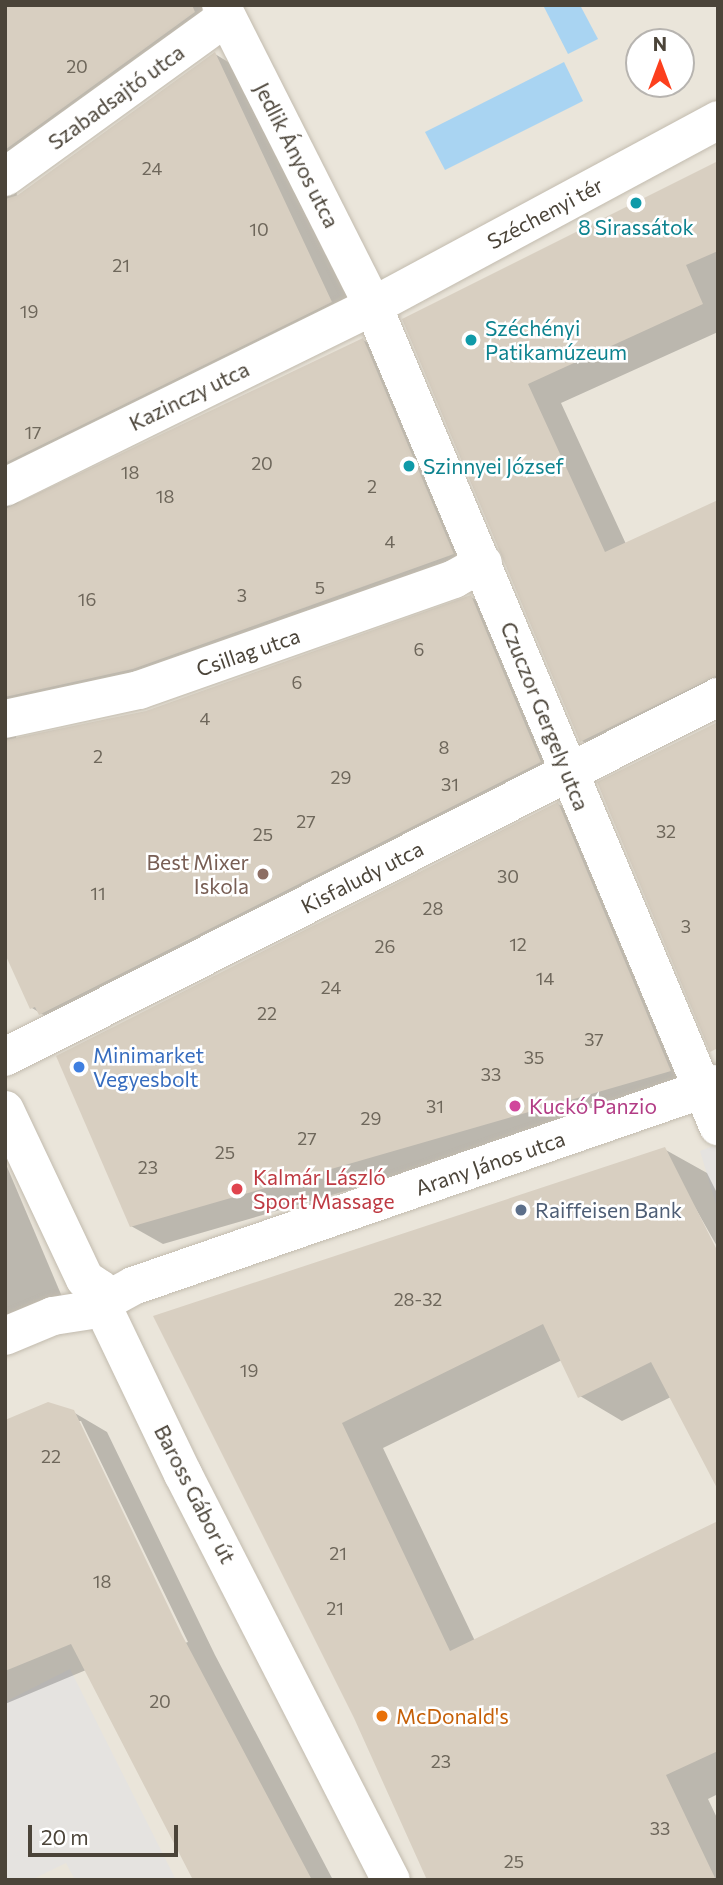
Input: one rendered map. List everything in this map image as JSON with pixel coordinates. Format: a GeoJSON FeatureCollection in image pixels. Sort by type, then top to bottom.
{"type":"FeatureCollection","features":[{"type":"Feature","properties":{"kind":"street","name":"Szabadsajtó utca"},"geometry":{"type":"LineString","coordinates":[[5,177],[224,11]]}},
{"type":"Feature","properties":{"kind":"street","name":"Jedlik Ányos utca"},"geometry":{"type":"LineString","coordinates":[[224,11],[373,306]]}},
{"type":"Feature","properties":{"kind":"street","name":"Széchenyi tér"},"geometry":{"type":"LineString","coordinates":[[373,306],[718,120]]}},
{"type":"Feature","properties":{"kind":"street","name":"Kazinczy utca"},"geometry":{"type":"LineString","coordinates":[[5,487],[373,306]]}},
{"type":"Feature","properties":{"kind":"street","name":"Czuczor Gergely utca"},"geometry":{"type":"LineString","coordinates":[[373,306],[483,563],[568,774],[710,1087],[718,1126]]}},
{"type":"Feature","properties":{"kind":"street","name":"Csillag utca"},"geometry":{"type":"LineString","coordinates":[[5,719],[139,690],[454,579],[483,563]]}},
{"type":"Feature","properties":{"kind":"street","name":"Kisfaludy utca"},"geometry":{"type":"LineString","coordinates":[[5,1057],[718,697]]}},
{"type":"Feature","properties":{"kind":"street","name":"Arany János utca"},"geometry":{"type":"LineString","coordinates":[[5,1336],[53,1316],[89,1310],[100,1301],[710,1087]]}},
{"type":"Feature","properties":{"kind":"street","name":"Baross Gábor út"},"geometry":{"type":"LineString","coordinates":[[5,1110],[85,1279],[100,1289],[100,1301],[183,1474],[391,1880]]}},
{"type":"Feature","properties":{"kind":"shaded area"},"geometry":{"type":"Polygon","coordinates":[[[5,5],[718,5],[718,1880],[5,1880],[5,5]]]}},
{"type":"Feature","properties":{"kind":"shaded area"},"geometry":{"type":"Polygon","coordinates":[[[718,1144],[718,1211],[700,1151],[718,1144]]]}},
{"type":"Feature","properties":{"kind":"shaded area"},"geometry":{"type":"Polygon","coordinates":[[[70,1669],[176,1880],[75,1880],[66,1863],[31,1880],[5,1880],[5,1702],[70,1669]]]}},
{"type":"Feature","properties":{"kind":"water"},"geometry":{"type":"Polygon","coordinates":[[[543,5],[580,5],[598,39],[568,54],[543,5]]]}},
{"type":"Feature","properties":{"kind":"water"},"geometry":{"type":"Polygon","coordinates":[[[564,62],[583,101],[445,170],[425,132],[564,62]]]}},
{"type":"Feature","properties":{"kind":"building"},"geometry":{"type":"Polygon","coordinates":[[[5,5],[192,5],[195,12],[5,150],[5,5]]]}},
{"type":"Feature","properties":{"kind":"building"},"geometry":{"type":"Polygon","coordinates":[[[215,52],[332,302],[5,463],[5,199],[18,195],[215,52]]]}},
{"type":"Feature","properties":{"kind":"building"},"geometry":{"type":"Polygon","coordinates":[[[718,161],[718,251],[686,265],[703,304],[528,384],[605,552],[718,500],[718,675],[580,742],[402,319],[718,161]]]}},
{"type":"Feature","properties":{"kind":"building"},"geometry":{"type":"Polygon","coordinates":[[[363,338],[454,554],[133,669],[5,697],[5,509],[363,338]]]}},
{"type":"Feature","properties":{"kind":"building"},"geometry":{"type":"Polygon","coordinates":[[[471,595],[541,762],[39,1015],[35,1007],[30,1009],[5,954],[5,740],[146,711],[471,595]]]}},
{"type":"Feature","properties":{"kind":"building"},"geometry":{"type":"Polygon","coordinates":[[[718,722],[718,1048],[710,1052],[597,782],[718,722]]]}},
{"type":"Feature","properties":{"kind":"building"},"geometry":{"type":"Polygon","coordinates":[[[558,802],[671,1071],[130,1227],[56,1056],[558,802]]]}},
{"type":"Feature","properties":{"kind":"building"},"geometry":{"type":"Polygon","coordinates":[[[665,1147],[718,1252],[718,1490],[651,1362],[578,1398],[543,1324],[342,1423],[450,1651],[718,1521],[718,1751],[666,1775],[716,1880],[427,1880],[354,1718],[153,1316],[665,1147]]]}},
{"type":"Feature","properties":{"kind":"building"},"geometry":{"type":"Polygon","coordinates":[[[48,1402],[74,1410],[182,1635],[312,1880],[193,1880],[71,1644],[5,1671],[5,1420],[48,1402]]]}},
{"type":"Feature","properties":{"kind":"place","name":"8 Sirassátok"},"geometry":{"type":"Point","coordinates":[636,203]}},
{"type":"Feature","properties":{"kind":"place","name":"Széchényi Patikamúzeum"},"geometry":{"type":"Point","coordinates":[471,340]}},
{"type":"Feature","properties":{"kind":"place","name":"Szinnyei József"},"geometry":{"type":"Point","coordinates":[409,466]}},
{"type":"Feature","properties":{"kind":"place","name":"Best Mixer Iskola"},"geometry":{"type":"Point","coordinates":[263,874]}},
{"type":"Feature","properties":{"kind":"place","name":"Minimarket Vegyesbolt"},"geometry":{"type":"Point","coordinates":[79,1067]}},
{"type":"Feature","properties":{"kind":"place","name":"Kuckó Panzio"},"geometry":{"type":"Point","coordinates":[515,1106]}},
{"type":"Feature","properties":{"kind":"place","name":"Kalmár László Sport Massage"},"geometry":{"type":"Point","coordinates":[237,1189]}},
{"type":"Feature","properties":{"kind":"place","name":"Raiffeisen Bank"},"geometry":{"type":"Point","coordinates":[521,1210]}},
{"type":"Feature","properties":{"kind":"place","name":"McDonald's"},"geometry":{"type":"Point","coordinates":[382,1716]}}]}
